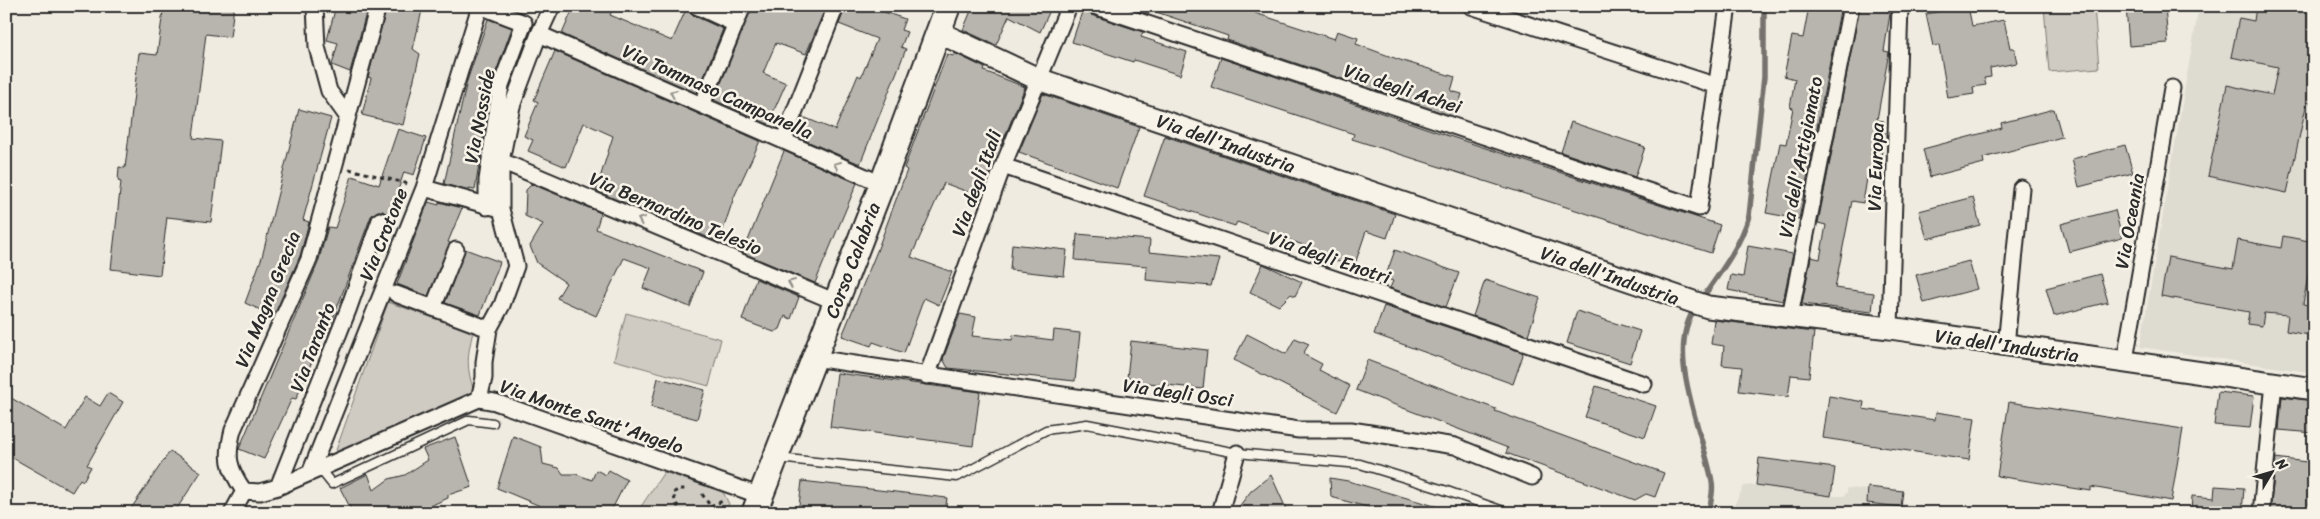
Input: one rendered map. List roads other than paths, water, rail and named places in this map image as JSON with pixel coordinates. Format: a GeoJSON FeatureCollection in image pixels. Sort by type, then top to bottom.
{"type":"FeatureCollection","features":[{"type":"Feature","properties":{"kind":"main road","name":"Corso Calabria"},"geometry":{"type":"LineString","coordinates":[[757,504],[882,184],[948,6]]}},
{"type":"Feature","properties":{"kind":"street"},"geometry":{"type":"LineString","coordinates":[[315,6],[317,47],[329,91],[347,116]]}},
{"type":"Feature","properties":{"kind":"street","name":"Via Magna Grecia"},"geometry":{"type":"LineString","coordinates":[[244,491],[234,477],[228,462],[233,430],[309,259],[378,6]]}},
{"type":"Feature","properties":{"kind":"street","name":"Via Crotone"},"geometry":{"type":"LineString","coordinates":[[315,471],[424,188],[480,6]]}},
{"type":"Feature","properties":{"kind":"street","name":"Via Nosside"},"geometry":{"type":"LineString","coordinates":[[480,6],[524,23],[501,85],[487,180],[494,208]]}},
{"type":"Feature","properties":{"kind":"street"},"geometry":{"type":"LineString","coordinates":[[479,399],[484,378],[484,362],[489,329],[502,305],[516,266],[494,208],[512,106],[539,34],[552,6]]}},
{"type":"Feature","properties":{"kind":"street"},"geometry":{"type":"LineString","coordinates":[[696,6],[735,24]]}},
{"type":"Feature","properties":{"kind":"street"},"geometry":{"type":"LineString","coordinates":[[702,106],[743,6]]}},
{"type":"Feature","properties":{"kind":"street"},"geometry":{"type":"LineString","coordinates":[[782,141],[836,6]]}},
{"type":"Feature","properties":{"kind":"street","name":"Via degli Itali"},"geometry":{"type":"LineString","coordinates":[[927,376],[1003,166],[1069,6]]}},
{"type":"Feature","properties":{"kind":"street","name":"Via degli Achei"},"geometry":{"type":"LineString","coordinates":[[1094,6],[1699,208],[1717,86]]}},
{"type":"Feature","properties":{"kind":"street"},"geometry":{"type":"LineString","coordinates":[[1471,6],[1717,86],[1728,6]]}},
{"type":"Feature","properties":{"kind":"street","name":"Via dell'Artigianato"},"geometry":{"type":"LineString","coordinates":[[1790,316],[1851,6]]}},
{"type":"Feature","properties":{"kind":"street","name":"Via Europa"},"geometry":{"type":"LineString","coordinates":[[1890,328],[1900,6]]}},
{"type":"Feature","properties":{"kind":"street","name":"Via dell'Industria"},"geometry":{"type":"LineString","coordinates":[[938,32],[1038,79],[1708,307],[1890,328],[2006,346],[2125,360],[2314,389]]}},
{"type":"Feature","properties":{"kind":"street","name":"Via Tommaso Campanella"},"geometry":{"type":"LineString","coordinates":[[539,34],[882,184]]}},
{"type":"Feature","properties":{"kind":"street","name":"Via Oceania"},"geometry":{"type":"LineString","coordinates":[[2125,360],[2172,88]]}},
{"type":"Feature","properties":{"kind":"street","name":"Via Bernardino Telesio"},"geometry":{"type":"LineString","coordinates":[[502,161],[836,302]]}},
{"type":"Feature","properties":{"kind":"street","name":"Via degli Enotri"},"geometry":{"type":"LineString","coordinates":[[1003,166],[1644,384]]}},
{"type":"Feature","properties":{"kind":"street"},"geometry":{"type":"LineString","coordinates":[[424,188],[494,208]]}},
{"type":"Feature","properties":{"kind":"street"},"geometry":{"type":"LineString","coordinates":[[2006,346],[2021,188]]}},
{"type":"Feature","properties":{"kind":"street","name":"Via Taranto"},"geometry":{"type":"LineString","coordinates":[[278,487],[348,310],[380,220]]}},
{"type":"Feature","properties":{"kind":"street"},"geometry":{"type":"LineString","coordinates":[[433,308],[456,250]]}},
{"type":"Feature","properties":{"kind":"street"},"geometry":{"type":"LineString","coordinates":[[396,294],[489,329]]}},
{"type":"Feature","properties":{"kind":"street","name":"Via degli Osci"},"geometry":{"type":"LineString","coordinates":[[814,358],[1300,430],[1351,430],[1455,446],[1532,477]]}},
{"type":"Feature","properties":{"kind":"street"},"geometry":{"type":"LineString","coordinates":[[2261,513],[2274,383]]}},
{"type":"Feature","properties":{"kind":"street","name":"Via Monte Sant'Angelo"},"geometry":{"type":"LineString","coordinates":[[244,491],[260,492],[278,487],[479,399],[495,402],[757,504]]}},
{"type":"Feature","properties":{"kind":"street"},"geometry":{"type":"LineString","coordinates":[[1220,513],[1237,453]]}},
{"type":"Feature","properties":{"kind":"street"},"geometry":{"type":"LineString","coordinates":[[232,513],[244,491]]}},
{"type":"Feature","properties":{"kind":"lane"},"geometry":{"type":"LineString","coordinates":[[315,471],[332,484],[469,420],[493,422]]}},
{"type":"Feature","properties":{"kind":"lane"},"geometry":{"type":"LineString","coordinates":[[774,458],[957,476],[1046,430],[1087,424],[1237,453],[1360,464],[1444,490],[1509,513]]}},
{"type":"Feature","properties":{"kind":"waterway"},"geometry":{"type":"LineString","coordinates":[[1701,300],[1735,249],[1749,216],[1764,77],[1764,6]]}},
{"type":"Feature","properties":{"kind":"waterway"},"geometry":{"type":"LineString","coordinates":[[1696,307],[1687,325],[1683,346],[1684,369],[1712,482],[1709,513]]}}]}
